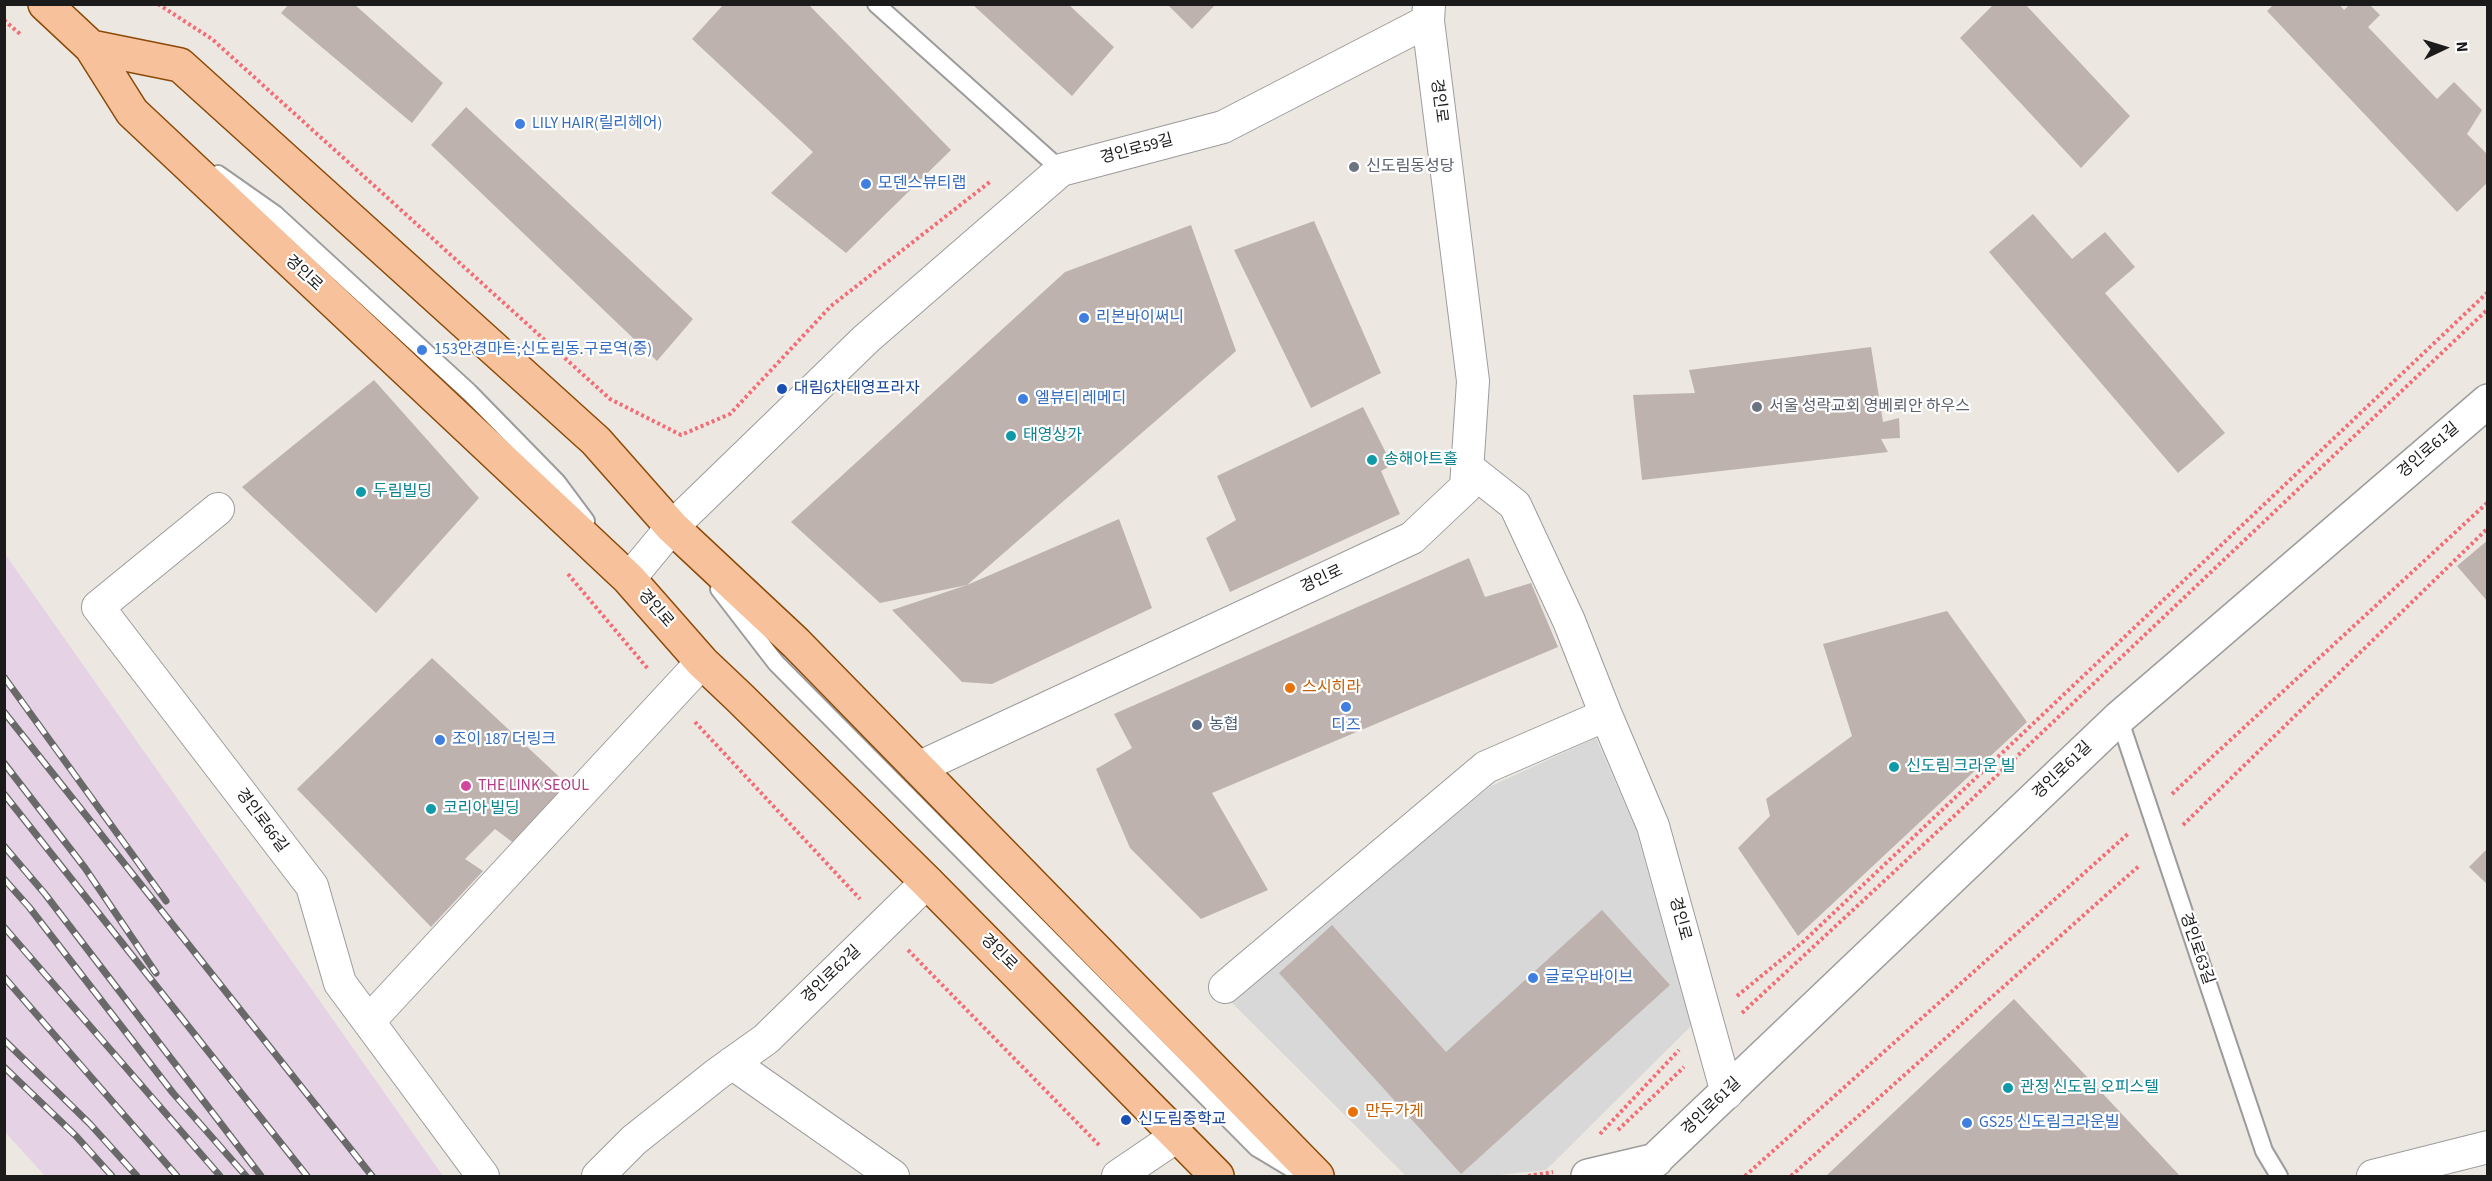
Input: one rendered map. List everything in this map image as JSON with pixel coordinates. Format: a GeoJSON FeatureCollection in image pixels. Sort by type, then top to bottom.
{"type":"FeatureCollection","features":[{"type":"Feature","properties":{"kind":"main road","name":"경인로"},"geometry":{"type":"LineString","coordinates":[[45,4],[91,47],[132,112],[629,579],[702,662],[927,882],[1217,1176]]}},
{"type":"Feature","properties":{"kind":"main road"},"geometry":{"type":"LineString","coordinates":[[91,47],[180,65],[596,441],[672,527],[796,643],[1317,1176]]}},
{"type":"Feature","properties":{"kind":"street","name":"경인로59길"},"geometry":{"type":"LineString","coordinates":[[629,579],[672,527],[866,339],[1061,170],[1223,127],[1429,13]]}},
{"type":"Feature","properties":{"kind":"street","name":"경인로"},"geometry":{"type":"LineString","coordinates":[[918,768],[1412,538],[1466,487],[1473,381],[1429,13]]}},
{"type":"Feature","properties":{"kind":"street","name":"경인로61길"},"geometry":{"type":"LineString","coordinates":[[1648,1171],[2119,718],[2487,401]]}},
{"type":"Feature","properties":{"kind":"street","name":"경인로"},"geometry":{"type":"LineString","coordinates":[[1467,467],[1515,505],[1569,621],[1653,826],[1727,1093]]}},
{"type":"Feature","properties":{"kind":"street","name":"경인로66길"},"geometry":{"type":"LineString","coordinates":[[218,509],[98,607],[312,886],[340,983],[483,1176]]}},
{"type":"Feature","properties":{"kind":"street"},"geometry":{"type":"LineString","coordinates":[[369,1021],[702,662]]}},
{"type":"Feature","properties":{"kind":"street"},"geometry":{"type":"LineString","coordinates":[[1225,987],[1486,767],[1606,715]]}},
{"type":"Feature","properties":{"kind":"street","name":"경인로62길"},"geometry":{"type":"LineString","coordinates":[[598,1176],[634,1140],[766,1039],[927,882]]}},
{"type":"Feature","properties":{"kind":"street"},"geometry":{"type":"LineString","coordinates":[[732,1063],[893,1176]]}},
{"type":"Feature","properties":{"kind":"street"},"geometry":{"type":"LineString","coordinates":[[1122,1174],[1177,1136]]}},
{"type":"Feature","properties":{"kind":"street"},"geometry":{"type":"LineString","coordinates":[[2373,1176],[2487,1148]]}},
{"type":"Feature","properties":{"kind":"street"},"geometry":{"type":"LineString","coordinates":[[1573,1174],[1648,1171]]}},
{"type":"Feature","properties":{"kind":"lane"},"geometry":{"type":"LineString","coordinates":[[876,4],[1061,170]]}},
{"type":"Feature","properties":{"kind":"lane"},"geometry":{"type":"LineString","coordinates":[[672,527],[776,663],[1257,1148],[1306,1176]]}},
{"type":"Feature","properties":{"kind":"lane","name":"경인로63길"},"geometry":{"type":"LineString","coordinates":[[2119,718],[2264,1151],[2279,1176]]}},
{"type":"Feature","properties":{"kind":"path"},"geometry":{"type":"LineString","coordinates":[[158,4],[212,39],[610,399],[681,435],[730,414],[831,306],[1034,146]]}},
{"type":"Feature","properties":{"kind":"path"},"geometry":{"type":"LineString","coordinates":[[4,20],[27,40]]}},
{"type":"Feature","properties":{"kind":"path"},"geometry":{"type":"LineString","coordinates":[[1597,1138],[2487,292]]}},
{"type":"Feature","properties":{"kind":"path"},"geometry":{"type":"LineString","coordinates":[[1612,1135],[1709,1030],[1952,818],[2487,309]]}},
{"type":"Feature","properties":{"kind":"path"},"geometry":{"type":"LineString","coordinates":[[1744,1176],[2151,813],[2487,502]]}},
{"type":"Feature","properties":{"kind":"path"},"geometry":{"type":"LineString","coordinates":[[566,572],[670,696],[884,925],[1122,1174]]}},
{"type":"Feature","properties":{"kind":"path"},"geometry":{"type":"LineString","coordinates":[[1528,1176],[1573,1174]]}},
{"type":"Feature","properties":{"kind":"shaded area"},"geometry":{"type":"Polygon","coordinates":[[[5,554],[443,1176],[45,1176],[5,1132],[5,554]]]}},
{"type":"Feature","properties":{"kind":"shaded area"},"geometry":{"type":"Polygon","coordinates":[[[1596,738],[1636,830],[1691,1026],[1546,1170],[1490,1176],[1406,1176],[1230,1001],[1491,786],[1596,738]]]}},
{"type":"Feature","properties":{"kind":"building"},"geometry":{"type":"Polygon","coordinates":[[[289,4],[354,4],[443,83],[412,123],[281,13],[289,4]]]}},
{"type":"Feature","properties":{"kind":"building"},"geometry":{"type":"Polygon","coordinates":[[[724,4],[808,4],[951,150],[846,253],[771,193],[813,152],[692,39],[724,4]]]}},
{"type":"Feature","properties":{"kind":"building"},"geometry":{"type":"Polygon","coordinates":[[[972,4],[1068,4],[1114,47],[1072,96],[972,4]]]}},
{"type":"Feature","properties":{"kind":"building"},"geometry":{"type":"Polygon","coordinates":[[[1994,4],[2025,4],[2130,116],[2081,168],[1960,38],[1994,4]]]}},
{"type":"Feature","properties":{"kind":"building"},"geometry":{"type":"Polygon","coordinates":[[[2274,4],[2339,4],[2344,10],[2350,4],[2369,4],[2380,15],[2368,27],[2437,99],[2454,82],[2482,110],[2467,134],[2488,155],[2488,182],[2457,212],[2267,11],[2274,4]]]}},
{"type":"Feature","properties":{"kind":"building"},"geometry":{"type":"Polygon","coordinates":[[[1168,5],[1215,5],[1192,29],[1168,5]]]}},
{"type":"Feature","properties":{"kind":"building"},"geometry":{"type":"Polygon","coordinates":[[[466,107],[693,319],[657,361],[431,145],[466,107]]]}},
{"type":"Feature","properties":{"kind":"building"},"geometry":{"type":"Polygon","coordinates":[[[2033,214],[2072,259],[2105,232],[2135,267],[2105,293],[2225,433],[2178,473],[1989,252],[2033,214]]]}},
{"type":"Feature","properties":{"kind":"building"},"geometry":{"type":"Polygon","coordinates":[[[1314,221],[1381,373],[1311,408],[1234,250],[1314,221]]]}},
{"type":"Feature","properties":{"kind":"building","name":"태영상가"},"geometry":{"type":"Polygon","coordinates":[[[1191,225],[1236,351],[967,585],[880,603],[791,522],[1065,272],[1191,225]]]}},
{"type":"Feature","properties":{"kind":"building","name":"서울 성락교회 영베뢰안 하우스"},"geometry":{"type":"Polygon","coordinates":[[[1871,347],[1883,422],[1899,418],[1900,438],[1881,439],[1888,452],[1642,480],[1633,395],[1695,393],[1689,370],[1871,347]]]}},
{"type":"Feature","properties":{"kind":"building","name":"두림빌딩"},"geometry":{"type":"Polygon","coordinates":[[[374,380],[479,498],[376,613],[242,487],[374,380]]]}},
{"type":"Feature","properties":{"kind":"building"},"geometry":{"type":"Polygon","coordinates":[[[1363,407],[1392,465],[1381,471],[1400,514],[1230,592],[1206,538],[1236,520],[1217,476],[1363,407]]]}},
{"type":"Feature","properties":{"kind":"building"},"geometry":{"type":"Polygon","coordinates":[[[1119,519],[1152,608],[992,684],[962,682],[892,610],[967,585],[1119,519]]]}},
{"type":"Feature","properties":{"kind":"building"},"geometry":{"type":"Polygon","coordinates":[[[2488,540],[2488,602],[2457,566],[2488,540]]]}},
{"type":"Feature","properties":{"kind":"building"},"geometry":{"type":"Polygon","coordinates":[[[1469,558],[1485,597],[1531,583],[1558,647],[1212,793],[1268,890],[1201,919],[1130,848],[1096,769],[1132,748],[1114,714],[1469,558]]]}},
{"type":"Feature","properties":{"kind":"building","name":"신도림 크라운 빌"},"geometry":{"type":"Polygon","coordinates":[[[1947,611],[2027,722],[1798,936],[1738,848],[1770,816],[1766,799],[1852,736],[1823,644],[1947,611]]]}},
{"type":"Feature","properties":{"kind":"building","name":"코리아 빌딩"},"geometry":{"type":"Polygon","coordinates":[[[432,658],[567,784],[515,844],[495,829],[465,859],[483,871],[431,927],[297,789],[432,658]]]}},
{"type":"Feature","properties":{"kind":"building"},"geometry":{"type":"Polygon","coordinates":[[[2488,848],[2488,885],[2469,867],[2488,848]]]}},
{"type":"Feature","properties":{"kind":"building"},"geometry":{"type":"Polygon","coordinates":[[[1602,910],[1670,985],[1461,1174],[1279,973],[1332,925],[1446,1052],[1602,910]]]}},
{"type":"Feature","properties":{"kind":"building","name":"관정 신도림 오피스텔"},"geometry":{"type":"Polygon","coordinates":[[[2014,999],[2180,1176],[1826,1176],[2014,999]]]}},
{"type":"Feature","properties":{"kind":"railway"},"geometry":{"type":"LineString","coordinates":[[4,677],[166,901]]}},
{"type":"Feature","properties":{"kind":"railway"},"geometry":{"type":"LineString","coordinates":[[4,712],[372,1176]]}},
{"type":"Feature","properties":{"kind":"railway"},"geometry":{"type":"LineString","coordinates":[[4,763],[85,868],[156,973]]}},
{"type":"Feature","properties":{"kind":"railway"},"geometry":{"type":"LineString","coordinates":[[4,794],[307,1176]]}},
{"type":"Feature","properties":{"kind":"railway"},"geometry":{"type":"LineString","coordinates":[[4,846],[45,894],[261,1176]]}},
{"type":"Feature","properties":{"kind":"railway"},"geometry":{"type":"LineString","coordinates":[[4,879],[29,907],[173,1093],[246,1176]]}},
{"type":"Feature","properties":{"kind":"railway"},"geometry":{"type":"LineString","coordinates":[[4,927],[220,1176]]}},
{"type":"Feature","properties":{"kind":"railway"},"geometry":{"type":"LineString","coordinates":[[4,977],[177,1176]]}},
{"type":"Feature","properties":{"kind":"railway"},"geometry":{"type":"LineString","coordinates":[[4,1040],[90,1124],[137,1176]]}},
{"type":"Feature","properties":{"kind":"railway"},"geometry":{"type":"LineString","coordinates":[[4,1067],[76,1136],[112,1176]]}},
{"type":"Feature","properties":{"kind":"place","name":"LILY HAIR(릴리헤어)"},"geometry":{"type":"Point","coordinates":[520,124]}},
{"type":"Feature","properties":{"kind":"place","name":"신도림동성당"},"geometry":{"type":"Point","coordinates":[1354,167]}},
{"type":"Feature","properties":{"kind":"place","name":"모덴스뷰티랩"},"geometry":{"type":"Point","coordinates":[866,184]}},
{"type":"Feature","properties":{"kind":"place","name":"리본바이써니"},"geometry":{"type":"Point","coordinates":[1084,318]}},
{"type":"Feature","properties":{"kind":"place","name":"153안경마트;신도림동.구로역(중)"},"geometry":{"type":"Point","coordinates":[422,350]}},
{"type":"Feature","properties":{"kind":"place","name":"대림6차태영프라자"},"geometry":{"type":"Point","coordinates":[782,389]}},
{"type":"Feature","properties":{"kind":"place","name":"엘뷰티 레메디"},"geometry":{"type":"Point","coordinates":[1023,399]}},
{"type":"Feature","properties":{"kind":"place","name":"서울 성락교회 영베뢰안 하우스"},"geometry":{"type":"Point","coordinates":[1757,407]}},
{"type":"Feature","properties":{"kind":"place","name":"태영상가"},"geometry":{"type":"Point","coordinates":[1011,436]}},
{"type":"Feature","properties":{"kind":"place","name":"송해아트홀"},"geometry":{"type":"Point","coordinates":[1372,460]}},
{"type":"Feature","properties":{"kind":"place","name":"두림빌딩"},"geometry":{"type":"Point","coordinates":[361,492]}},
{"type":"Feature","properties":{"kind":"place","name":"스시히라"},"geometry":{"type":"Point","coordinates":[1290,688]}},
{"type":"Feature","properties":{"kind":"place","name":"디즈"},"geometry":{"type":"Point","coordinates":[1346,707]}},
{"type":"Feature","properties":{"kind":"place","name":"농협"},"geometry":{"type":"Point","coordinates":[1197,725]}},
{"type":"Feature","properties":{"kind":"place","name":"조이 187 더링크"},"geometry":{"type":"Point","coordinates":[440,740]}},
{"type":"Feature","properties":{"kind":"place","name":"신도림 크라운 빌"},"geometry":{"type":"Point","coordinates":[1894,767]}},
{"type":"Feature","properties":{"kind":"place","name":"THE LINK SEOUL"},"geometry":{"type":"Point","coordinates":[466,786]}},
{"type":"Feature","properties":{"kind":"place","name":"코리아 빌딩"},"geometry":{"type":"Point","coordinates":[431,809]}},
{"type":"Feature","properties":{"kind":"place","name":"글로우바이브"},"geometry":{"type":"Point","coordinates":[1533,978]}},
{"type":"Feature","properties":{"kind":"place","name":"관정 신도림 오피스텔"},"geometry":{"type":"Point","coordinates":[2008,1088]}},
{"type":"Feature","properties":{"kind":"place","name":"만두가게"},"geometry":{"type":"Point","coordinates":[1353,1112]}},
{"type":"Feature","properties":{"kind":"place","name":"신도림중학교"},"geometry":{"type":"Point","coordinates":[1126,1120]}},
{"type":"Feature","properties":{"kind":"place","name":"GS25 신도림크라운빌"},"geometry":{"type":"Point","coordinates":[1967,1123]}}]}
